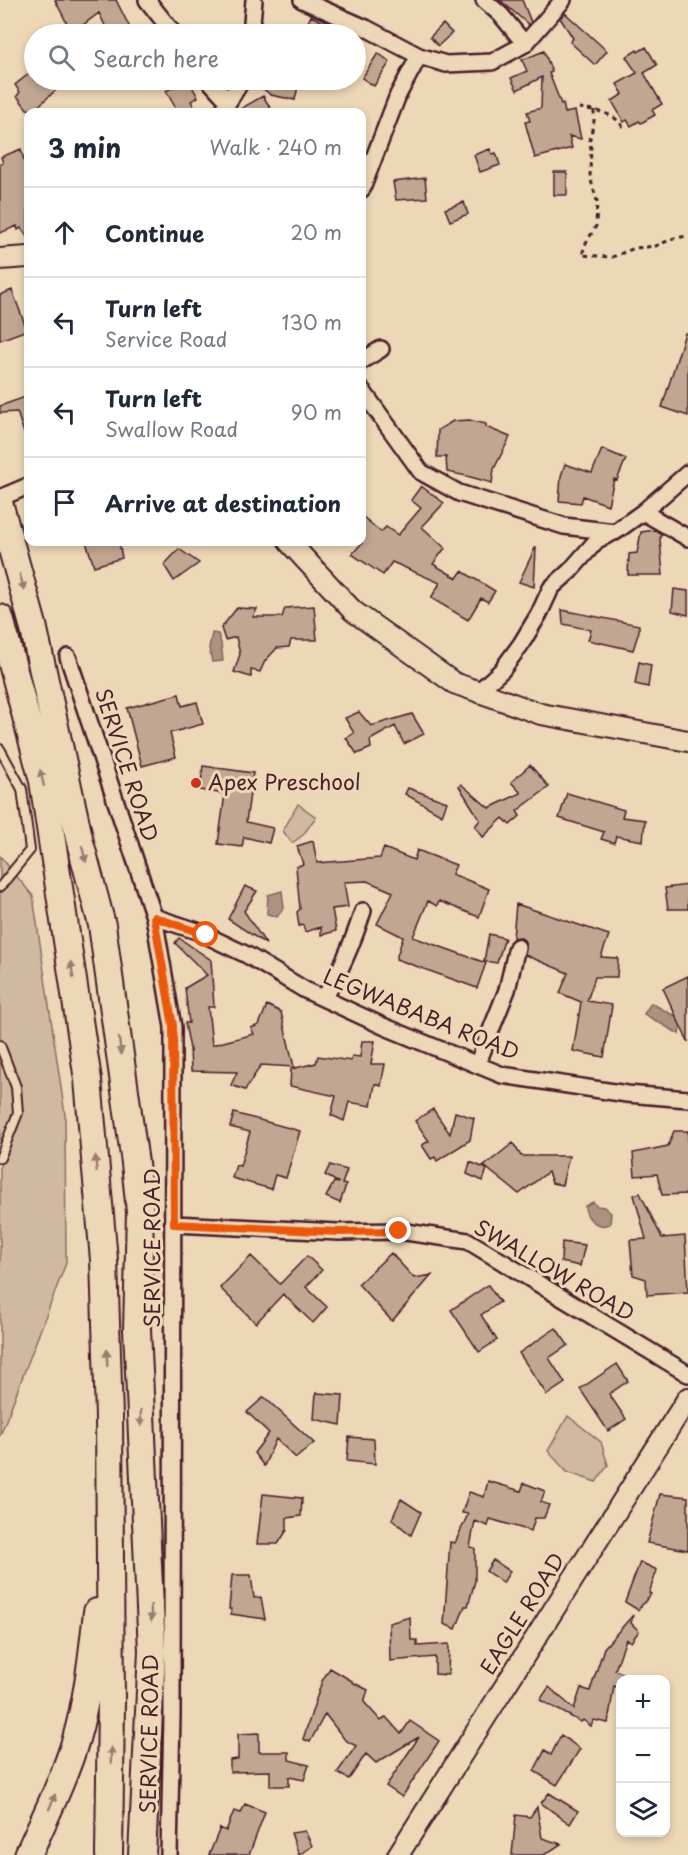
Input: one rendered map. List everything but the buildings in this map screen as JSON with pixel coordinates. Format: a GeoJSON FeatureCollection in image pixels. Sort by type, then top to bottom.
{"type":"FeatureCollection","features":[{"type":"Feature","properties":{"kind":"highway"},"geometry":{"type":"LineString","coordinates":[[0,506],[33,625],[80,842],[102,925],[135,1163],[140,1212],[137,1329],[152,1651],[142,1855]]}},
{"type":"Feature","properties":{"kind":"highway"},"geometry":{"type":"LineString","coordinates":[[0,618],[43,781],[88,1080],[104,1260],[109,1417],[111,1702],[109,1855]]}},
{"type":"Feature","properties":{"kind":"highway"},"geometry":{"type":"LineString","coordinates":[[28,1855],[50,1808],[75,1741],[90,1676],[102,1553],[109,1417]]}},
{"type":"Feature","properties":{"kind":"street"},"geometry":{"type":"LineString","coordinates":[[147,0],[166,24]]}},
{"type":"Feature","properties":{"kind":"street"},"geometry":{"type":"LineString","coordinates":[[252,24],[254,0]]}},
{"type":"Feature","properties":{"kind":"street"},"geometry":{"type":"LineString","coordinates":[[302,0],[357,24]]}},
{"type":"Feature","properties":{"kind":"street"},"geometry":{"type":"LineString","coordinates":[[484,0],[501,15],[525,44]]}},
{"type":"Feature","properties":{"kind":"street"},"geometry":{"type":"LineString","coordinates":[[366,28],[419,56],[446,64],[492,62],[525,44],[563,0]]}},
{"type":"Feature","properties":{"kind":"street"},"geometry":{"type":"LineString","coordinates":[[366,179],[398,95],[419,56]]}},
{"type":"Feature","properties":{"kind":"street"},"geometry":{"type":"LineString","coordinates":[[215,90],[225,107],[236,90]]}},
{"type":"Feature","properties":{"kind":"street"},"geometry":{"type":"LineString","coordinates":[[366,358],[381,349]]}},
{"type":"Feature","properties":{"kind":"street"},"geometry":{"type":"LineString","coordinates":[[366,396],[421,472],[459,492],[564,526],[615,532]]}},
{"type":"Feature","properties":{"kind":"street"},"geometry":{"type":"LineString","coordinates":[[478,692],[502,669],[521,644],[551,588],[570,571],[597,540],[615,532],[643,512],[688,474]]}},
{"type":"Feature","properties":{"kind":"street"},"geometry":{"type":"LineString","coordinates":[[0,498],[24,488]]}},
{"type":"Feature","properties":{"kind":"street"},"geometry":{"type":"LineString","coordinates":[[643,512],[688,538]]}},
{"type":"Feature","properties":{"kind":"street"},"geometry":{"type":"LineString","coordinates":[[293,546],[353,611],[454,683],[541,714],[688,741]]}},
{"type":"Feature","properties":{"kind":"street","name":"SERVICE ROAD"},"geometry":{"type":"LineString","coordinates":[[68,657],[154,917],[173,1026],[172,1715],[169,1855]]}},
{"type":"Feature","properties":{"kind":"street"},"geometry":{"type":"LineString","coordinates":[[324,998],[335,981],[352,944],[363,911]]}},
{"type":"Feature","properties":{"kind":"street","name":"LEGWABABA ROAD"},"geometry":{"type":"LineString","coordinates":[[154,917],[206,935],[247,955],[305,990],[382,1026],[501,1075],[627,1094],[688,1099]]}},
{"type":"Feature","properties":{"kind":"street"},"geometry":{"type":"LineString","coordinates":[[477,1065],[507,990],[517,947]]}},
{"type":"Feature","properties":{"kind":"street","name":"SWALLOW ROAD"},"geometry":{"type":"LineString","coordinates":[[174,1224],[338,1232],[399,1231],[468,1241],[688,1374]]}},
{"type":"Feature","properties":{"kind":"street","name":"EAGLE ROAD"},"geometry":{"type":"LineString","coordinates":[[398,1855],[688,1398]]}},
{"type":"Feature","properties":{"kind":"lane"},"geometry":{"type":"LineString","coordinates":[[0,749],[22,789],[30,850],[0,887]]}},
{"type":"Feature","properties":{"kind":"lane"},"geometry":{"type":"LineString","coordinates":[[0,1045],[16,1088],[18,1113],[0,1158]]}},
{"type":"Feature","properties":{"kind":"path"},"geometry":{"type":"LineString","coordinates":[[579,108],[594,110],[615,119],[623,127]]}},
{"type":"Feature","properties":{"kind":"path"},"geometry":{"type":"LineString","coordinates":[[594,110],[589,143],[591,148],[590,177],[597,201],[596,226],[582,255],[612,257],[635,248],[656,246],[674,237],[688,236]]}},
{"type":"Feature","properties":{"kind":"shaded area"},"geometry":{"type":"Polygon","coordinates":[[[212,633],[218,634],[223,661],[212,662],[209,648],[212,633]]]}},
{"type":"Feature","properties":{"kind":"shaded area"},"geometry":{"type":"Polygon","coordinates":[[[298,804],[316,817],[303,835],[292,843],[283,831],[298,804]]]}},
{"type":"Feature","properties":{"kind":"shaded area"},"geometry":{"type":"Polygon","coordinates":[[[0,856],[33,896],[65,1115],[66,1263],[0,1436],[0,856]]]}},
{"type":"Feature","properties":{"kind":"shaded area"},"geometry":{"type":"Polygon","coordinates":[[[282,891],[284,908],[277,917],[267,914],[268,895],[282,891]]]}},
{"type":"Feature","properties":{"kind":"shaded area"},"geometry":{"type":"Polygon","coordinates":[[[651,1003],[682,1020],[679,1034],[644,1014],[651,1003]]]}},
{"type":"Feature","properties":{"kind":"shaded area"},"geometry":{"type":"Polygon","coordinates":[[[593,1202],[611,1213],[610,1224],[600,1225],[589,1218],[585,1206],[593,1202]]]}},
{"type":"Feature","properties":{"kind":"shaded area"},"geometry":{"type":"Polygon","coordinates":[[[568,1416],[601,1442],[608,1465],[596,1482],[567,1472],[548,1451],[568,1416]]]}},
{"type":"Feature","properties":{"kind":"place","name":"Apex Preschool"},"geometry":{"type":"Point","coordinates":[196,783]}},
{"type":"Feature","properties":{"kind":"route"},"geometry":{"type":"LineString","coordinates":[[206,935],[154,917],[173,1026],[174,1224],[338,1232],[399,1231]]}}]}
